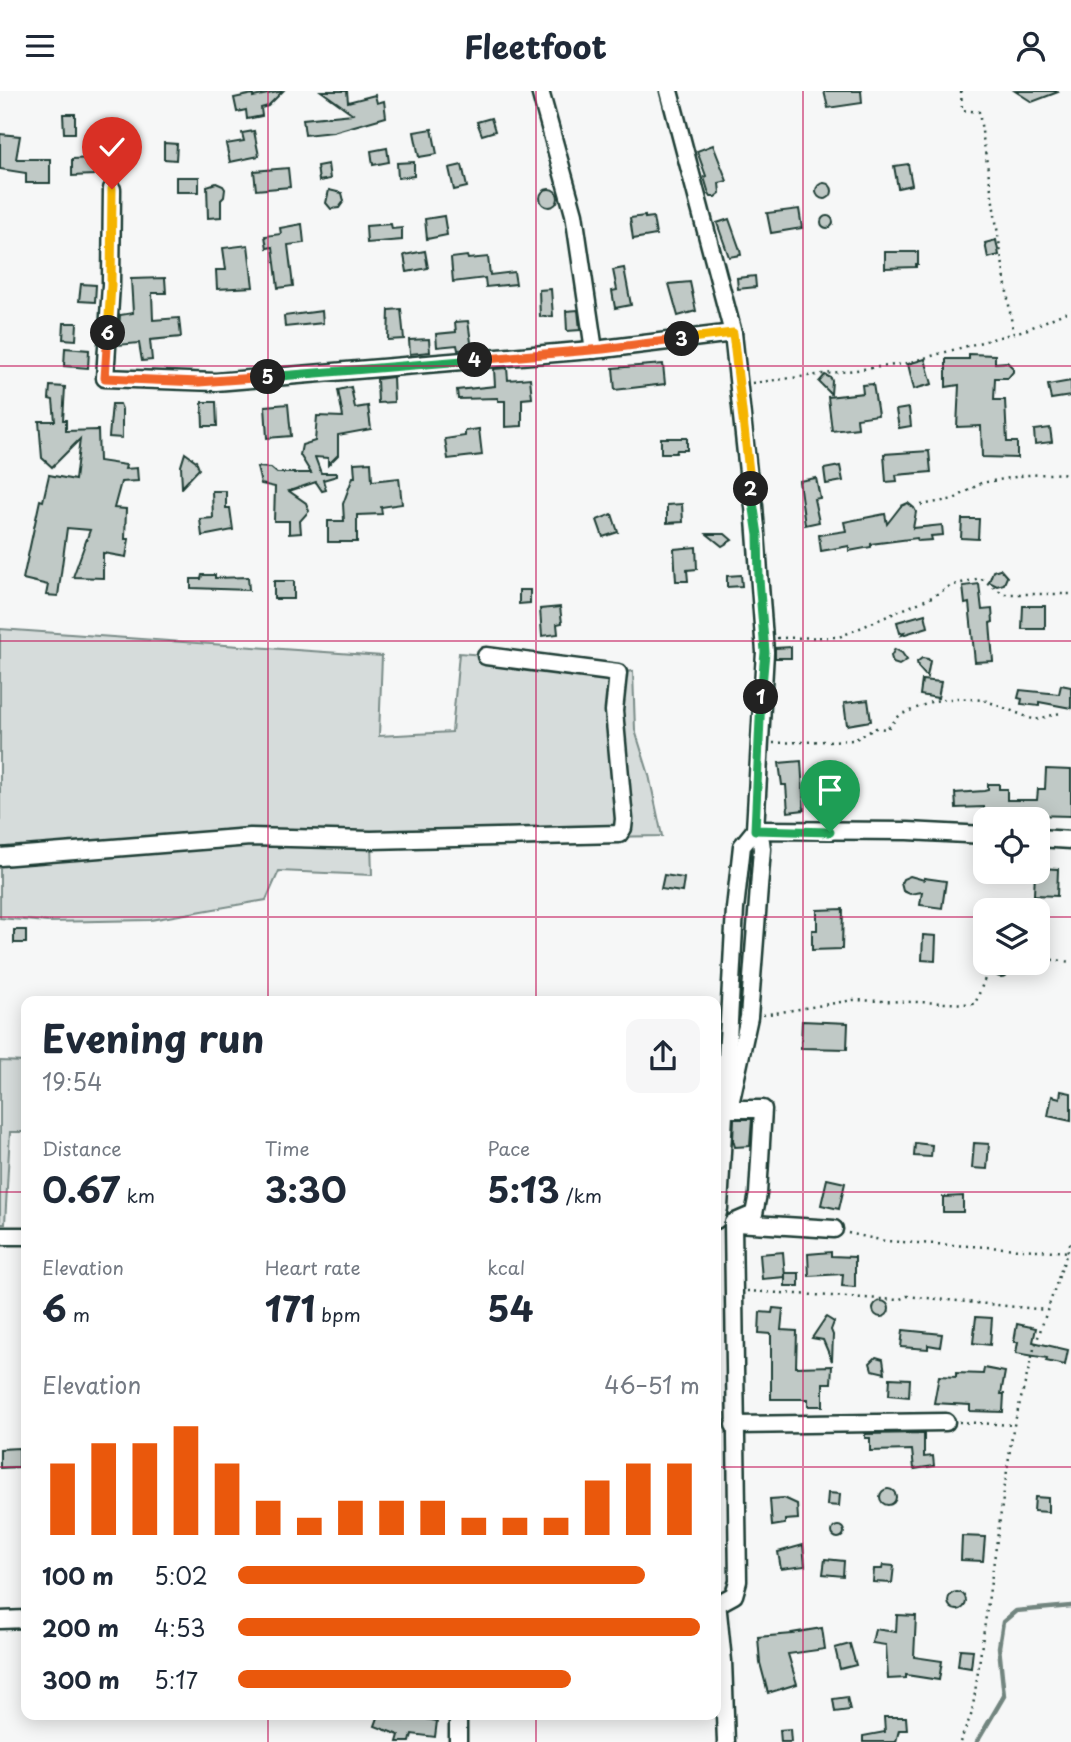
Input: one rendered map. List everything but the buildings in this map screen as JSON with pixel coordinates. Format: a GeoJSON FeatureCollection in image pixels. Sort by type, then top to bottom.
{"type":"FeatureCollection","features":[{"type":"Feature","properties":{"kind":"street"},"geometry":{"type":"LineString","coordinates":[[540,91],[574,214],[594,350]]}},
{"type":"Feature","properties":{"kind":"street"},"geometry":{"type":"LineString","coordinates":[[669,91],[733,333],[748,472],[758,535],[765,652],[755,830],[762,849],[750,1017],[729,1109],[763,1109],[758,1194],[754,1214],[733,1223]]}},
{"type":"Feature","properties":{"kind":"street"},"geometry":{"type":"LineString","coordinates":[[112,189],[111,285],[105,378],[216,381],[594,350],[733,333]]}},
{"type":"Feature","properties":{"kind":"street"},"geometry":{"type":"LineString","coordinates":[[0,857],[250,837],[371,840],[619,834],[624,819],[614,711],[618,673],[486,656]]}},
{"type":"Feature","properties":{"kind":"street"},"geometry":{"type":"LineString","coordinates":[[755,830],[973,834]]}},
{"type":"Feature","properties":{"kind":"street"},"geometry":{"type":"LineString","coordinates":[[721,1180],[735,909],[742,846],[755,830]]}},
{"type":"Feature","properties":{"kind":"street"},"geometry":{"type":"LineString","coordinates":[[1050,839],[1071,840]]}},
{"type":"Feature","properties":{"kind":"street"},"geometry":{"type":"LineString","coordinates":[[721,1223],[834,1230]]}},
{"type":"Feature","properties":{"kind":"street"},"geometry":{"type":"LineString","coordinates":[[721,1600],[734,1595],[737,1581],[733,1223]]}},
{"type":"Feature","properties":{"kind":"street"},"geometry":{"type":"LineString","coordinates":[[0,1236],[21,1236]]}},
{"type":"Feature","properties":{"kind":"street"},"geometry":{"type":"LineString","coordinates":[[734,1425],[946,1422]]}},
{"type":"Feature","properties":{"kind":"street"},"geometry":{"type":"LineString","coordinates":[[0,1619],[21,1619]]}},
{"type":"Feature","properties":{"kind":"street"},"geometry":{"type":"LineString","coordinates":[[721,1644],[726,1742]]}},
{"type":"Feature","properties":{"kind":"street"},"geometry":{"type":"LineString","coordinates":[[458,1720],[458,1742]]}},
{"type":"Feature","properties":{"kind":"path"},"geometry":{"type":"LineString","coordinates":[[961,91],[962,110],[979,111],[1013,331]]}},
{"type":"Feature","properties":{"kind":"path"},"geometry":{"type":"LineString","coordinates":[[740,385],[903,363],[1028,329],[1071,310]]}},
{"type":"Feature","properties":{"kind":"path"},"geometry":{"type":"LineString","coordinates":[[921,505],[954,499],[981,483],[1027,475],[1071,473]]}},
{"type":"Feature","properties":{"kind":"path"},"geometry":{"type":"LineString","coordinates":[[764,639],[839,637],[932,597],[950,586],[980,578],[1004,594],[1071,594]]}},
{"type":"Feature","properties":{"kind":"path"},"geometry":{"type":"LineString","coordinates":[[759,744],[854,740],[876,728],[887,729],[900,715],[933,701],[957,698],[984,700],[1035,720],[1060,713]]}},
{"type":"Feature","properties":{"kind":"path"},"geometry":{"type":"LineString","coordinates":[[1050,959],[1071,962]]}},
{"type":"Feature","properties":{"kind":"path"},"geometry":{"type":"LineString","coordinates":[[750,1017],[853,1000],[975,1004],[986,975]]}},
{"type":"Feature","properties":{"kind":"path"},"geometry":{"type":"LineString","coordinates":[[834,1230],[884,1241],[1070,1251]]}},
{"type":"Feature","properties":{"kind":"path"},"geometry":{"type":"LineString","coordinates":[[960,1742],[972,1713],[1014,1425],[1034,1349],[1070,1251],[1071,1241]]}},
{"type":"Feature","properties":{"kind":"path"},"geometry":{"type":"LineString","coordinates":[[733,1290],[898,1300],[907,1296],[1047,1310]]}},
{"type":"Feature","properties":{"kind":"path"},"geometry":{"type":"LineString","coordinates":[[946,1422],[1014,1425]]}},
{"type":"Feature","properties":{"kind":"shaded area"},"geometry":{"type":"Polygon","coordinates":[[[0,629],[382,656],[379,736],[452,732],[459,653],[618,673],[633,671],[635,730],[649,775],[662,836],[371,841],[372,875],[279,871],[266,900],[151,920],[47,922],[0,918],[0,629]]]}},
{"type":"Feature","properties":{"kind":"shaded area"},"geometry":{"type":"Polygon","coordinates":[[[0,1061],[21,1062],[21,1132],[10,1132],[5,1224],[0,1224],[0,1061]]]}},
{"type":"Feature","properties":{"kind":"waterway"},"geometry":{"type":"LineString","coordinates":[[977,1742],[1004,1696],[999,1647],[1003,1622],[1016,1611],[1071,1606]]}},
{"type":"Feature","properties":{"kind":"route"},"geometry":{"type":"LineString","coordinates":[[112,189],[111,285],[105,378],[216,381],[487,360],[733,333],[748,472],[758,535],[765,652],[755,830],[830,832]]}}]}
